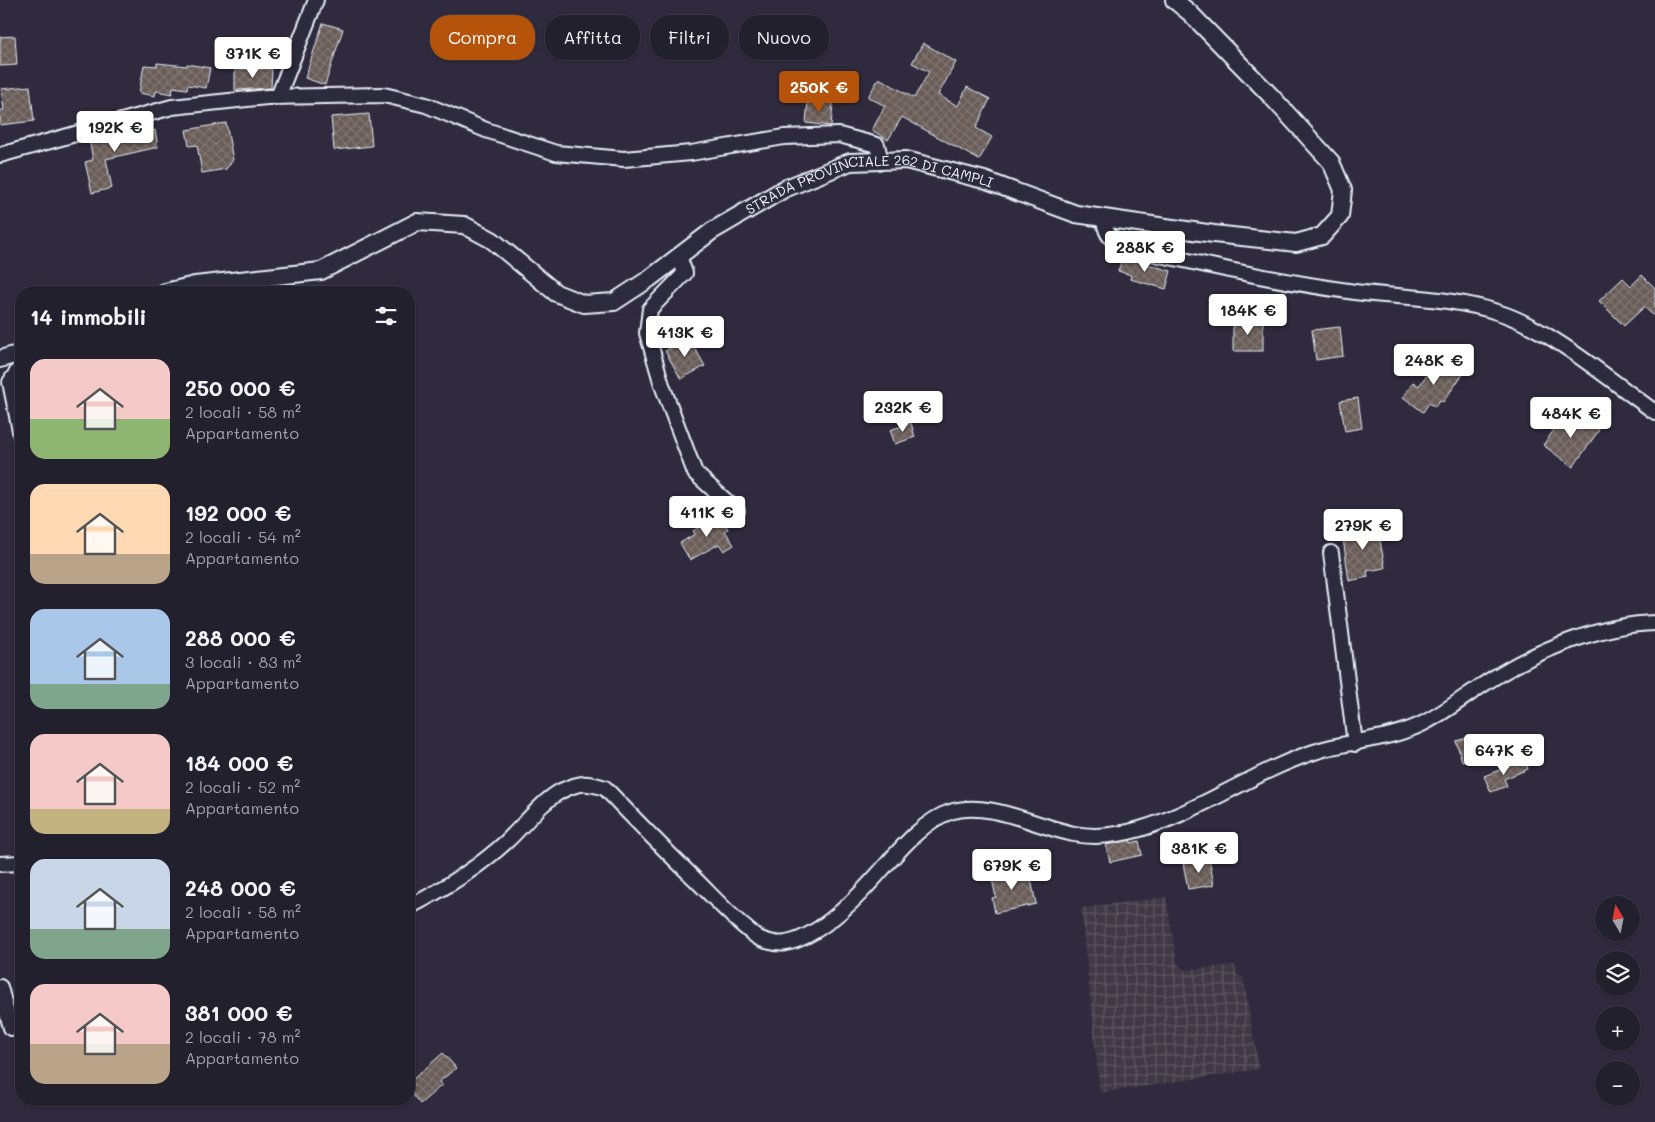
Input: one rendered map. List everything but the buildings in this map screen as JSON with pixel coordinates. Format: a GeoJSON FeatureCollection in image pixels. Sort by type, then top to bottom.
{"type":"FeatureCollection","features":[{"type":"Feature","properties":{"kind":"main road","name":"STRADA PROVINCIALE 262 DI CAMPLI"},"geometry":{"type":"LineString","coordinates":[[191,286],[321,271],[417,222],[464,225],[492,240],[556,293],[584,304],[614,302],[712,231],[784,189],[850,162],[906,160],[984,180],[1076,214],[1296,243],[1322,236],[1340,216],[1343,190],[1331,162],[1244,68],[1190,13],[1174,0]]}},
{"type":"Feature","properties":{"kind":"main road"},"geometry":{"type":"LineString","coordinates":[[0,359],[15,355]]}},
{"type":"Feature","properties":{"kind":"street"},"geometry":{"type":"LineString","coordinates":[[278,97],[316,0]]}},
{"type":"Feature","properties":{"kind":"street"},"geometry":{"type":"LineString","coordinates":[[0,155],[172,107],[278,97],[384,95],[426,105],[486,130],[556,153],[624,159],[691,153],[784,137],[839,135],[877,145],[881,161]]}},
{"type":"Feature","properties":{"kind":"street"},"geometry":{"type":"LineString","coordinates":[[1104,218],[1104,227],[1115,241],[1143,251],[1293,282],[1360,292],[1450,301],[1500,313],[1526,324],[1569,351],[1655,412]]}},
{"type":"Feature","properties":{"kind":"street"},"geometry":{"type":"LineString","coordinates":[[680,256],[685,273],[650,309],[647,333],[662,386],[695,473],[737,511]]}},
{"type":"Feature","properties":{"kind":"street"},"geometry":{"type":"LineString","coordinates":[[15,375],[10,382],[15,407]]}},
{"type":"Feature","properties":{"kind":"street"},"geometry":{"type":"LineString","coordinates":[[1331,553],[1355,744]]}},
{"type":"Feature","properties":{"kind":"street"},"geometry":{"type":"LineString","coordinates":[[415,905],[445,889],[476,866],[560,792],[587,782],[605,788],[694,878],[759,940],[785,944],[828,922],[867,887],[930,822],[951,811],[975,808],[1075,834],[1106,836],[1140,829],[1183,813],[1287,763],[1324,749],[1376,740],[1422,724],[1501,673],[1548,651],[1590,635],[1639,623],[1655,623]]}},
{"type":"Feature","properties":{"kind":"street"},"geometry":{"type":"LineString","coordinates":[[0,864],[15,863]]}},
{"type":"Feature","properties":{"kind":"street"},"geometry":{"type":"LineString","coordinates":[[0,987],[11,1028]]}},
{"type":"Feature","properties":{"kind":"shaded area"},"geometry":{"type":"Polygon","coordinates":[[[1166,897],[1177,963],[1184,970],[1235,965],[1237,975],[1243,977],[1259,1069],[1100,1093],[1081,908],[1166,897]]]}}]}
